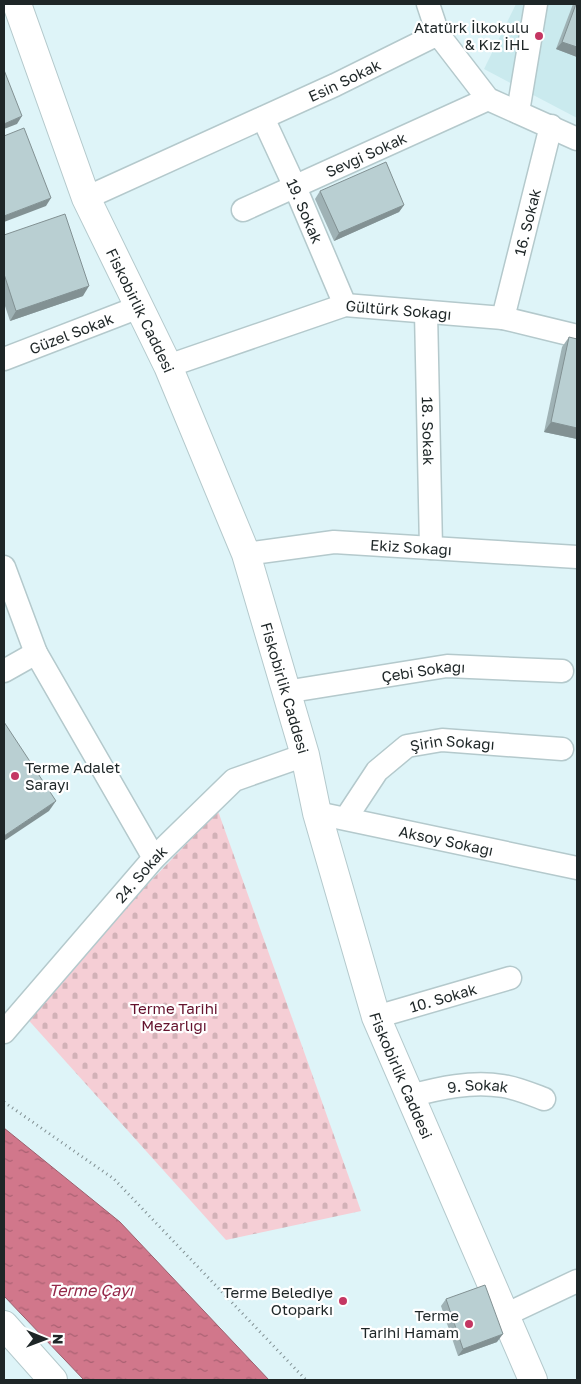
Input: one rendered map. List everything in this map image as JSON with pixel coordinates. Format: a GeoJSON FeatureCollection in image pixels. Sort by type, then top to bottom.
{"type":"FeatureCollection","features":[{"type":"Feature","properties":{"kind":"main road","name":"Fiskobirlik Caddesi"},"geometry":{"type":"LineString","coordinates":[[17,4],[86,198],[168,366],[246,554],[305,755],[317,813],[376,1017],[533,1380]]}},
{"type":"Feature","properties":{"kind":"main road"},"geometry":{"type":"LineString","coordinates":[[4,1325],[53,1380]]}},
{"type":"Feature","properties":{"kind":"street"},"geometry":{"type":"LineString","coordinates":[[428,4],[438,34],[488,99],[577,138]]}},
{"type":"Feature","properties":{"kind":"street"},"geometry":{"type":"LineString","coordinates":[[518,112],[536,4]]}},
{"type":"Feature","properties":{"kind":"street","name":"Esin Sokak"},"geometry":{"type":"LineString","coordinates":[[86,198],[335,85],[438,34]]}},
{"type":"Feature","properties":{"kind":"street","name":"Sevgi Sokak"},"geometry":{"type":"LineString","coordinates":[[243,210],[488,99]]}},
{"type":"Feature","properties":{"kind":"street","name":"19. Sokak"},"geometry":{"type":"LineString","coordinates":[[263,118],[295,187],[345,305]]}},
{"type":"Feature","properties":{"kind":"street","name":"16. Sokak"},"geometry":{"type":"LineString","coordinates":[[503,318],[551,126]]}},
{"type":"Feature","properties":{"kind":"street","name":"Gültürk Sokağı"},"geometry":{"type":"LineString","coordinates":[[168,366],[345,305],[503,318],[577,336]]}},
{"type":"Feature","properties":{"kind":"street","name":"Güzel Sokak"},"geometry":{"type":"LineString","coordinates":[[4,359],[139,307]]}},
{"type":"Feature","properties":{"kind":"street","name":"18. Sokak"},"geometry":{"type":"LineString","coordinates":[[426,312],[431,548]]}},
{"type":"Feature","properties":{"kind":"street","name":"Ekiz Sokağı"},"geometry":{"type":"LineString","coordinates":[[246,554],[334,542],[577,557]]}},
{"type":"Feature","properties":{"kind":"street"},"geometry":{"type":"LineString","coordinates":[[4,567],[36,653],[154,858]]}},
{"type":"Feature","properties":{"kind":"street"},"geometry":{"type":"LineString","coordinates":[[4,671],[36,653]]}},
{"type":"Feature","properties":{"kind":"street","name":"Çebi Sokağı"},"geometry":{"type":"LineString","coordinates":[[285,692],[447,666],[562,672]]}},
{"type":"Feature","properties":{"kind":"street","name":"Şirin Sokağı"},"geometry":{"type":"LineString","coordinates":[[346,818],[377,770],[407,746],[442,740],[562,749]]}},
{"type":"Feature","properties":{"kind":"street","name":"24. Sokak"},"geometry":{"type":"LineString","coordinates":[[4,1032],[154,858],[234,780],[305,755]]}},
{"type":"Feature","properties":{"kind":"street","name":"Aksoy Sokağı"},"geometry":{"type":"LineString","coordinates":[[317,813],[577,868]]}},
{"type":"Feature","properties":{"kind":"street","name":"10. Sokak"},"geometry":{"type":"LineString","coordinates":[[376,1017],[510,978]]}},
{"type":"Feature","properties":{"kind":"street","name":"9. Sokak"},"geometry":{"type":"LineString","coordinates":[[410,1096],[451,1086],[487,1084],[504,1086],[544,1099]]}},
{"type":"Feature","properties":{"kind":"street"},"geometry":{"type":"LineString","coordinates":[[505,1315],[577,1281]]}},
{"type":"Feature","properties":{"kind":"path"},"geometry":{"type":"LineString","coordinates":[[4,1102],[114,1179],[306,1380]]}},
{"type":"Feature","properties":{"kind":"shaded area","name":"Atatürk İlkokulu & Kız İHL"},"geometry":{"type":"Polygon","coordinates":[[[516,4],[577,4],[577,118],[484,69],[516,4]]]}},
{"type":"Feature","properties":{"kind":"green space","name":"Terme Tarihi Mezarlığı"},"geometry":{"type":"Polygon","coordinates":[[[218,811],[361,1211],[226,1240],[23,1014],[218,811]]]}},
{"type":"Feature","properties":{"kind":"water","name":"Terme Çayı"},"geometry":{"type":"Polygon","coordinates":[[[4,1128],[120,1222],[269,1380],[84,1380],[4,1296],[4,1128]]]}},
{"type":"Feature","properties":{"kind":"building"},"geometry":{"type":"Polygon","coordinates":[[[577,4],[577,47],[562,42],[577,4]]]}},
{"type":"Feature","properties":{"kind":"building"},"geometry":{"type":"Polygon","coordinates":[[[4,70],[22,116],[4,124],[4,70]]]}},
{"type":"Feature","properties":{"kind":"building"},"geometry":{"type":"Polygon","coordinates":[[[24,128],[51,198],[4,216],[4,136],[24,128]]]}},
{"type":"Feature","properties":{"kind":"building"},"geometry":{"type":"Polygon","coordinates":[[[386,162],[404,205],[339,233],[320,191],[386,162]]]}},
{"type":"Feature","properties":{"kind":"building"},"geometry":{"type":"Polygon","coordinates":[[[65,214],[89,286],[16,311],[4,274],[4,235],[65,214]]]}},
{"type":"Feature","properties":{"kind":"building"},"geometry":{"type":"Polygon","coordinates":[[[569,337],[577,339],[577,428],[551,422],[569,337]]]}},
{"type":"Feature","properties":{"kind":"building","name":"Terme Adalet Sarayı"},"geometry":{"type":"Polygon","coordinates":[[[4,722],[56,801],[4,836],[4,722]]]}},
{"type":"Feature","properties":{"kind":"building","name":"Terme Tarihi Hamam"},"geometry":{"type":"Polygon","coordinates":[[[485,1285],[503,1334],[463,1349],[446,1299],[485,1285]]]}},
{"type":"Feature","properties":{"kind":"place","name":"Atatürk İlkokulu & Kız İHL"},"geometry":{"type":"Point","coordinates":[539,36]}},
{"type":"Feature","properties":{"kind":"place","name":"Terme Adalet Sarayı"},"geometry":{"type":"Point","coordinates":[15,776]}},
{"type":"Feature","properties":{"kind":"place","name":"Terme Belediye Otoparkı"},"geometry":{"type":"Point","coordinates":[343,1301]}},
{"type":"Feature","properties":{"kind":"place","name":"Terme Tarihi Hamam"},"geometry":{"type":"Point","coordinates":[469,1324]}}]}
